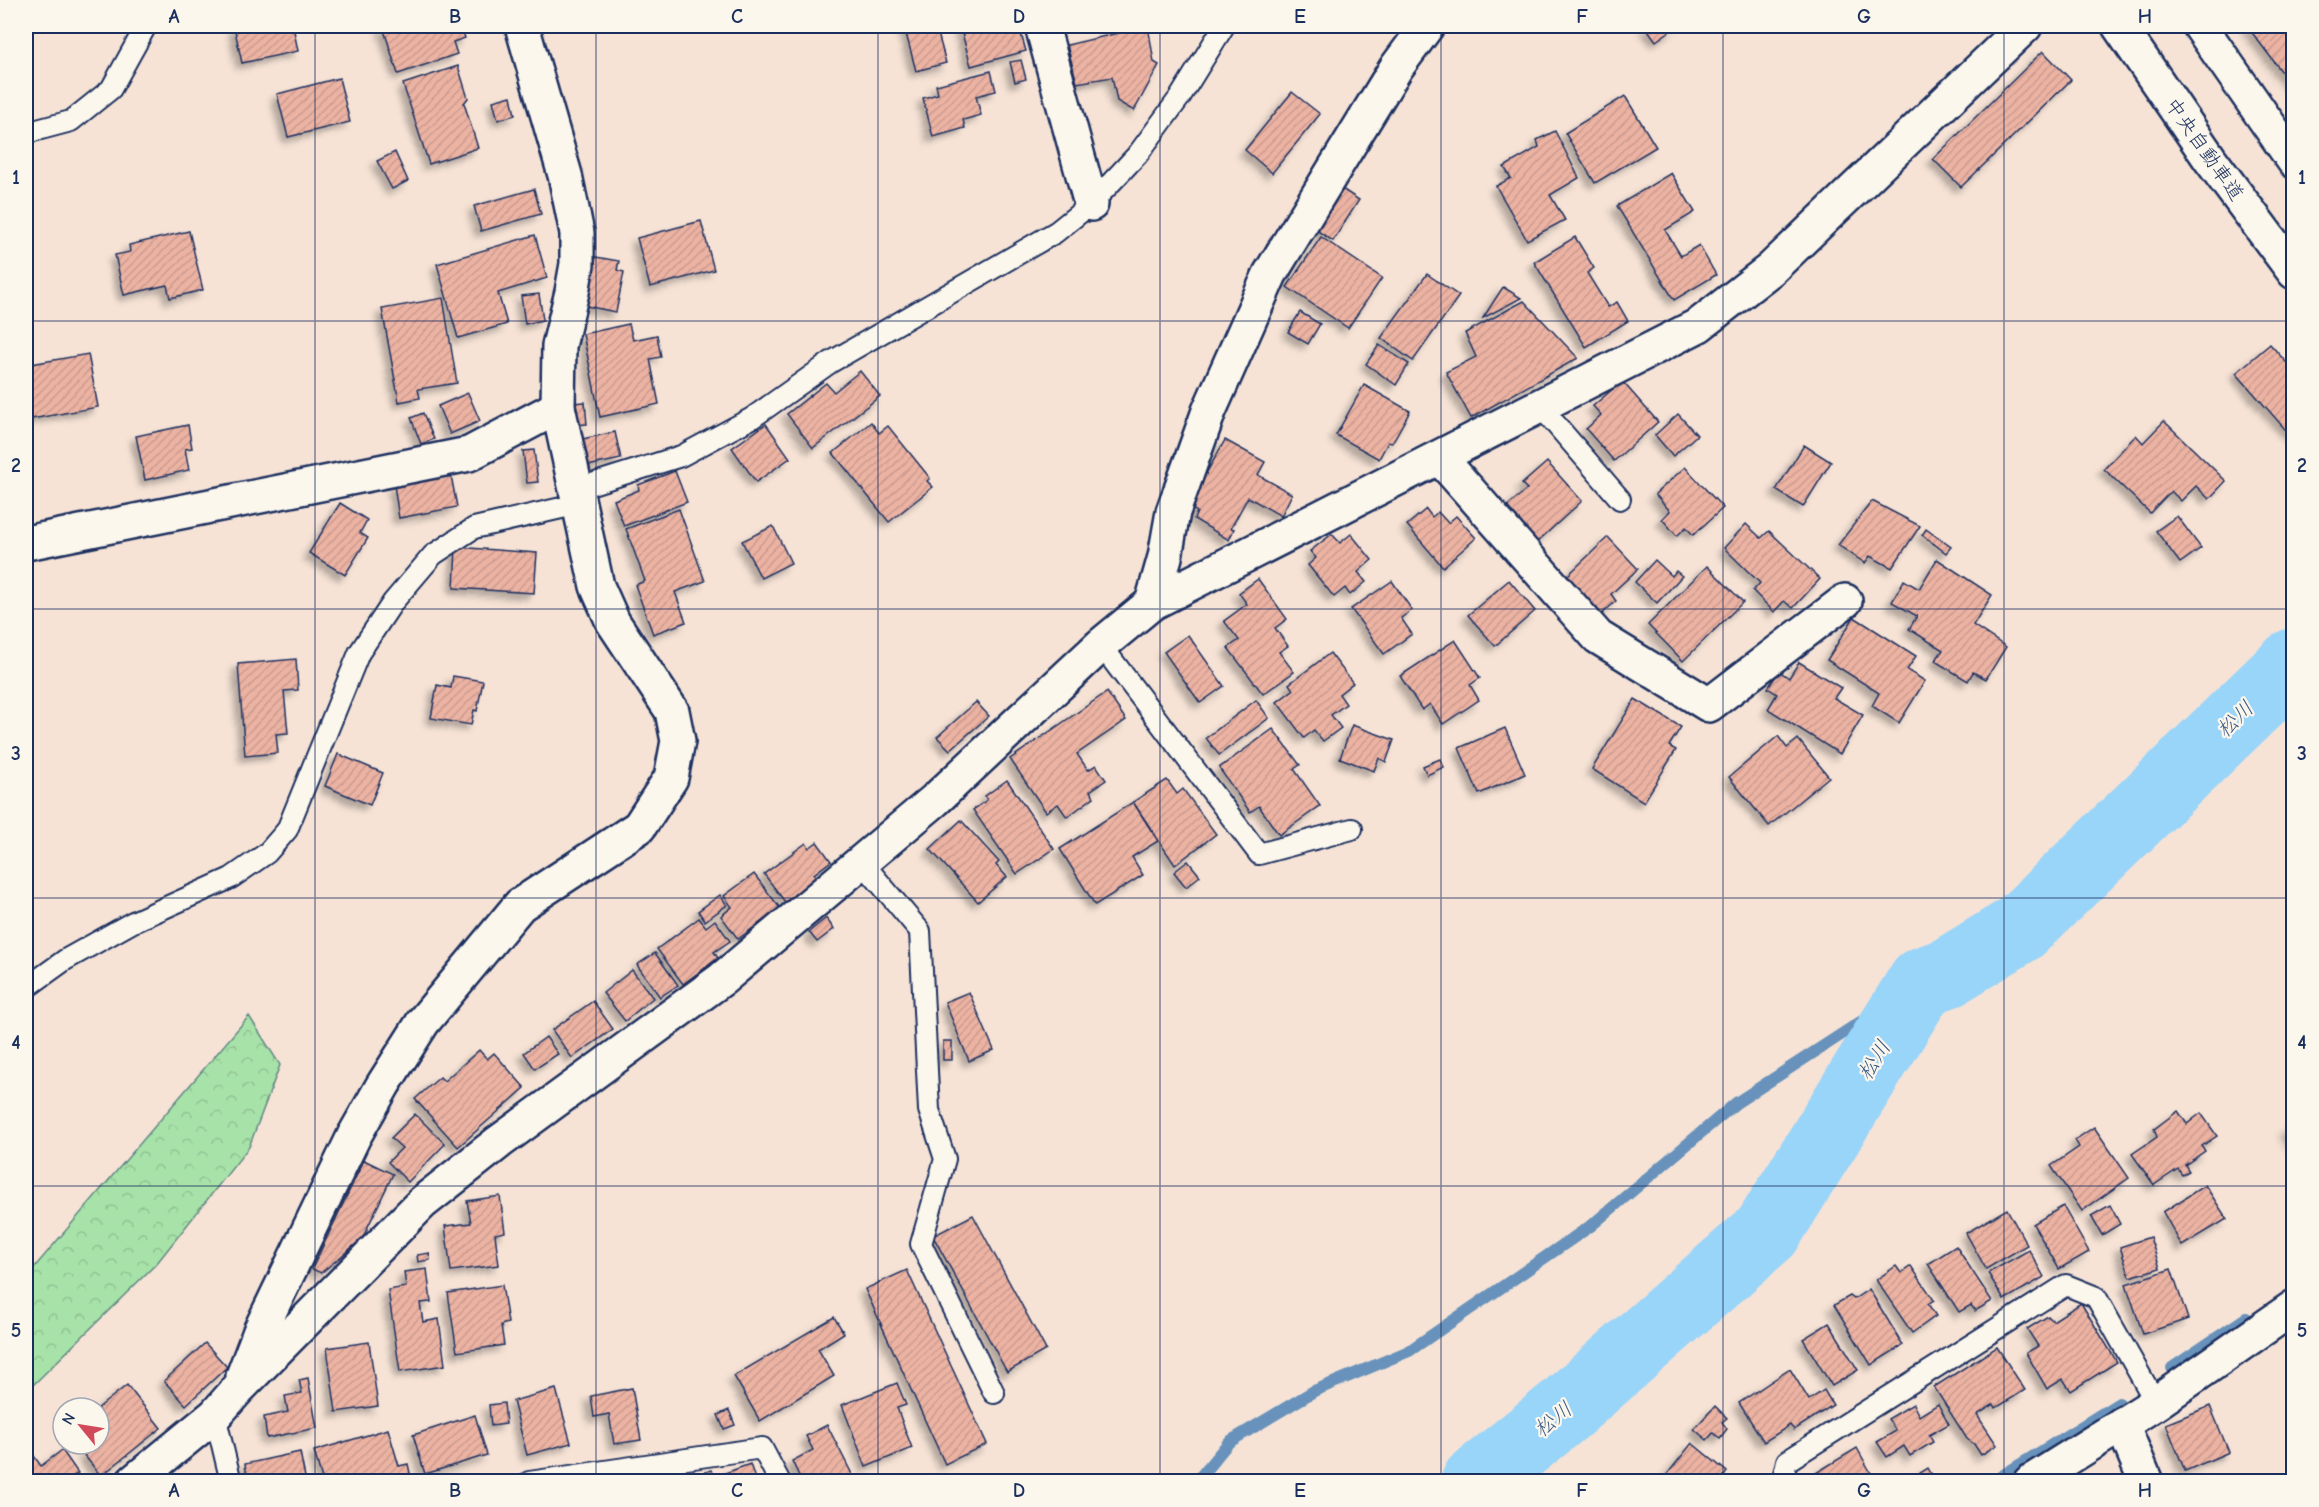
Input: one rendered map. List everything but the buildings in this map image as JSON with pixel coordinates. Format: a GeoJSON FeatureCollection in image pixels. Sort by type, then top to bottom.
{"type":"FeatureCollection","features":[{"type":"Feature","properties":{"kind":"main road"},"geometry":{"type":"LineString","coordinates":[[238,1389],[261,1329],[354,1136],[382,1084],[423,1022],[520,905],[639,827],[671,778],[678,741],[672,711],[613,622],[597,586],[558,407],[559,346],[577,264],[577,233],[565,174],[522,26]]}},
{"type":"Feature","properties":{"kind":"main road"},"geometry":{"type":"LineString","coordinates":[[1042,26],[1091,204]]}},
{"type":"Feature","properties":{"kind":"main road"},"geometry":{"type":"LineString","coordinates":[[1152,603],[1165,557],[1173,512],[1205,422],[1270,274],[1396,68],[1427,26]]}},
{"type":"Feature","properties":{"kind":"main road"},"geometry":{"type":"LineString","coordinates":[[133,1482],[215,1416],[238,1389],[423,1202],[499,1142],[722,979],[935,800],[1101,645],[1152,603],[1699,324],[1771,269],[2025,26]]}},
{"type":"Feature","properties":{"kind":"main road","name":"中央自動車道"},"geometry":{"type":"LineString","coordinates":[[2119,26],[2210,159],[2294,272]]}},
{"type":"Feature","properties":{"kind":"main road"},"geometry":{"type":"LineString","coordinates":[[2200,26],[2294,161]]}},
{"type":"Feature","properties":{"kind":"main road"},"geometry":{"type":"LineString","coordinates":[[26,543],[469,454],[558,407]]}},
{"type":"Feature","properties":{"kind":"main road"},"geometry":{"type":"LineString","coordinates":[[1440,458],[1599,637],[1709,705],[1845,601]]}},
{"type":"Feature","properties":{"kind":"main road"},"geometry":{"type":"LineString","coordinates":[[2030,1482],[2156,1403],[2294,1307]]}},
{"type":"Feature","properties":{"kind":"main road"},"geometry":{"type":"LineString","coordinates":[[2122,1424],[2146,1482]]}},
{"type":"Feature","properties":{"kind":"lane"},"geometry":{"type":"LineString","coordinates":[[26,133],[71,121],[111,89],[146,26]]}},
{"type":"Feature","properties":{"kind":"lane"},"geometry":{"type":"LineString","coordinates":[[26,988],[65,960],[133,922],[231,878],[267,853],[287,830],[295,813],[359,653],[393,602],[433,555],[474,528],[577,497],[681,456],[752,418],[831,362],[1056,232],[1091,204],[1138,154],[1180,97],[1224,26]]}},
{"type":"Feature","properties":{"kind":"lane"},"geometry":{"type":"LineString","coordinates":[[1540,406],[1620,500]]}},
{"type":"Feature","properties":{"kind":"lane"},"geometry":{"type":"LineString","coordinates":[[1101,645],[1259,854],[1352,829]]}},
{"type":"Feature","properties":{"kind":"lane"},"geometry":{"type":"LineString","coordinates":[[862,862],[920,931],[929,1110],[945,1159],[921,1244],[994,1393]]}},
{"type":"Feature","properties":{"kind":"lane"},"geometry":{"type":"LineString","coordinates":[[1782,1482],[1787,1461],[2066,1285],[2096,1298],[2156,1403]]}},
{"type":"Feature","properties":{"kind":"lane"},"geometry":{"type":"LineString","coordinates":[[215,1416],[231,1482]]}},
{"type":"Feature","properties":{"kind":"lane"},"geometry":{"type":"LineString","coordinates":[[529,1482],[762,1448],[780,1482]]}},
{"type":"Feature","properties":{"kind":"green space"},"geometry":{"type":"Polygon","coordinates":[[[249,1016],[280,1065],[249,1147],[157,1263],[26,1392],[26,1277],[249,1016]]]}},
{"type":"Feature","properties":{"kind":"waterway","name":"松川"},"geometry":{"type":"LineString","coordinates":[[1476,1482],[1566,1409],[1767,1232],[1922,982],[1947,973],[2019,929],[2294,663]]}},
{"type":"Feature","properties":{"kind":"waterway"},"geometry":{"type":"LineString","coordinates":[[1196,1482],[1229,1442],[1314,1391],[1409,1351],[1592,1225],[1736,1103],[1922,982]]}},
{"type":"Feature","properties":{"kind":"waterway"},"geometry":{"type":"LineString","coordinates":[[2172,1368],[2246,1318]]}},
{"type":"Feature","properties":{"kind":"waterway"},"geometry":{"type":"LineString","coordinates":[[1992,1482],[2119,1403]]}}]}
